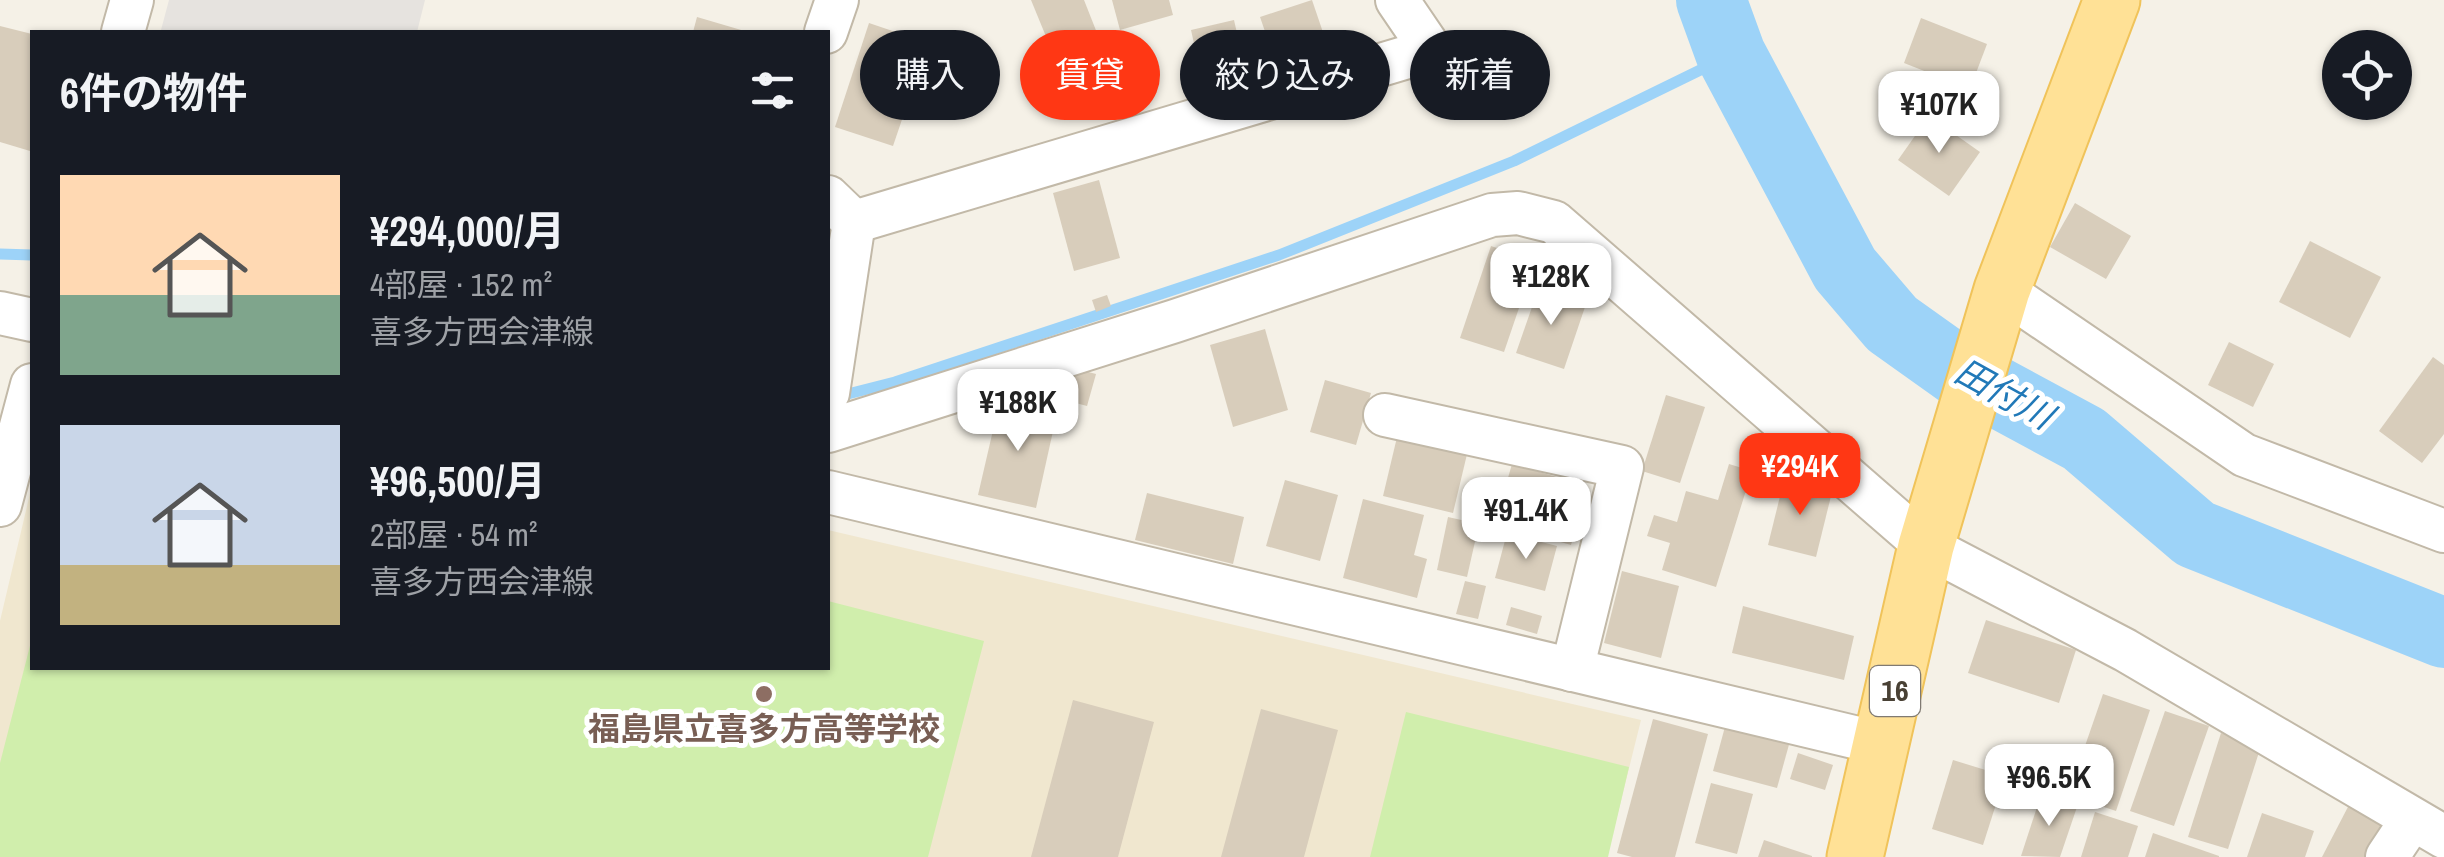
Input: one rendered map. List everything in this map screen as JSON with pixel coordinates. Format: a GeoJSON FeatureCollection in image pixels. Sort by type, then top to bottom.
{"type":"FeatureCollection","features":[{"type":"Feature","properties":{"kind":"main road","name":"16"},"geometry":{"type":"LineString","coordinates":[[1855,857],[1930,536],[1998,302],[2112,0]]}},
{"type":"Feature","properties":{"kind":"street"},"geometry":{"type":"LineString","coordinates":[[124,30],[132,0]]}},
{"type":"Feature","properties":{"kind":"street"},"geometry":{"type":"LineString","coordinates":[[827,30],[837,0]]}},
{"type":"Feature","properties":{"kind":"street"},"geometry":{"type":"LineString","coordinates":[[830,366],[841,210],[1430,50],[1398,0]]}},
{"type":"Feature","properties":{"kind":"street"},"geometry":{"type":"LineString","coordinates":[[830,430],[1175,321],[1492,214],[1518,213],[1554,222],[1930,536],[2428,829],[2387,857]]}},
{"type":"Feature","properties":{"kind":"street"},"geometry":{"type":"LineString","coordinates":[[1998,302],[2244,455],[2444,531]]}},
{"type":"Feature","properties":{"kind":"street"},"geometry":{"type":"LineString","coordinates":[[0,312],[30,320]]}},
{"type":"Feature","properties":{"kind":"street"},"geometry":{"type":"LineString","coordinates":[[0,506],[30,393]]}},
{"type":"Feature","properties":{"kind":"street"},"geometry":{"type":"LineString","coordinates":[[1385,415],[1622,468],[1572,670]]}},
{"type":"Feature","properties":{"kind":"street"},"geometry":{"type":"LineString","coordinates":[[830,492],[1883,744]]}},
{"type":"Feature","properties":{"kind":"shaded area"},"geometry":{"type":"Polygon","coordinates":[[[169,0],[425,0],[418,30],[161,30],[169,0]]]}},
{"type":"Feature","properties":{"kind":"shaded area","name":"福島県立喜多方高等学校"},"geometry":{"type":"Polygon","coordinates":[[[30,494],[30,670],[830,670],[830,530],[1641,720],[1607,857],[0,857],[0,621],[30,494]]]}},
{"type":"Feature","properties":{"kind":"green space"},"geometry":{"type":"Polygon","coordinates":[[[830,602],[984,641],[928,857],[0,857],[0,763],[30,646],[30,670],[830,670],[830,602]]]}},
{"type":"Feature","properties":{"kind":"green space"},"geometry":{"type":"Polygon","coordinates":[[[1406,712],[1629,767],[1608,857],[1370,857],[1406,712]]]}},
{"type":"Feature","properties":{"kind":"building"},"geometry":{"type":"Polygon","coordinates":[[[1031,0],[1084,0],[1096,30],[1043,30],[1031,0]]]}},
{"type":"Feature","properties":{"kind":"building"},"geometry":{"type":"Polygon","coordinates":[[[1112,0],[1169,0],[1173,15],[1120,30],[1112,0]]]}},
{"type":"Feature","properties":{"kind":"building"},"geometry":{"type":"Polygon","coordinates":[[[1312,0],[1322,30],[1264,30],[1260,17],[1312,0]]]}},
{"type":"Feature","properties":{"kind":"building"},"geometry":{"type":"Polygon","coordinates":[[[697,17],[741,30],[694,30],[697,17]]]}},
{"type":"Feature","properties":{"kind":"building"},"geometry":{"type":"Polygon","coordinates":[[[1921,18],[1987,44],[1970,89],[1904,63],[1921,18]]]}},
{"type":"Feature","properties":{"kind":"building"},"geometry":{"type":"Polygon","coordinates":[[[1234,20],[1236,30],[1191,30],[1234,20]]]}},
{"type":"Feature","properties":{"kind":"building"},"geometry":{"type":"Polygon","coordinates":[[[869,23],[890,30],[867,30],[869,23]]]}},
{"type":"Feature","properties":{"kind":"building"},"geometry":{"type":"Polygon","coordinates":[[[0,26],[30,34],[30,151],[0,142],[0,26]]]}},
{"type":"Feature","properties":{"kind":"building"},"geometry":{"type":"Polygon","coordinates":[[[860,51],[860,120],[902,120],[893,146],[835,127],[860,51]]]}},
{"type":"Feature","properties":{"kind":"building"},"geometry":{"type":"Polygon","coordinates":[[[1929,116],[1980,152],[1949,196],[1898,160],[1929,116]]]}},
{"type":"Feature","properties":{"kind":"building"},"geometry":{"type":"Polygon","coordinates":[[[1099,180],[1120,258],[1074,271],[1053,193],[1099,180]]]}},
{"type":"Feature","properties":{"kind":"building"},"geometry":{"type":"Polygon","coordinates":[[[2075,203],[2131,236],[2106,279],[2050,247],[2075,203]]]}},
{"type":"Feature","properties":{"kind":"building"},"geometry":{"type":"Polygon","coordinates":[[[2310,241],[2381,277],[2350,338],[2279,302],[2310,241]]]}},
{"type":"Feature","properties":{"kind":"building"},"geometry":{"type":"Polygon","coordinates":[[[1491,246],[1535,261],[1504,352],[1460,338],[1491,246]]]}},
{"type":"Feature","properties":{"kind":"building"},"geometry":{"type":"Polygon","coordinates":[[[1553,249],[1573,259],[1564,281],[1542,271],[1553,249]]]}},
{"type":"Feature","properties":{"kind":"building"},"geometry":{"type":"Polygon","coordinates":[[[1539,287],[1586,304],[1564,369],[1516,353],[1539,287]]]}},
{"type":"Feature","properties":{"kind":"building"},"geometry":{"type":"Polygon","coordinates":[[[1107,295],[1111,306],[1096,312],[1092,300],[1107,295]]]}},
{"type":"Feature","properties":{"kind":"building"},"geometry":{"type":"Polygon","coordinates":[[[1265,329],[1288,410],[1233,427],[1210,345],[1265,329]]]}},
{"type":"Feature","properties":{"kind":"building"},"geometry":{"type":"Polygon","coordinates":[[[2229,342],[2274,364],[2253,407],[2208,385],[2229,342]]]}},
{"type":"Feature","properties":{"kind":"building"},"geometry":{"type":"Polygon","coordinates":[[[2433,357],[2444,365],[2444,434],[2422,463],[2379,431],[2433,357]]]}},
{"type":"Feature","properties":{"kind":"building"},"geometry":{"type":"Polygon","coordinates":[[[1077,369],[1096,374],[1087,406],[1068,401],[1077,369]]]}},
{"type":"Feature","properties":{"kind":"building"},"geometry":{"type":"Polygon","coordinates":[[[1325,380],[1371,393],[1356,445],[1310,432],[1325,380]]]}},
{"type":"Feature","properties":{"kind":"building"},"geometry":{"type":"Polygon","coordinates":[[[1666,395],[1705,407],[1680,483],[1642,471],[1666,395]]]}},
{"type":"Feature","properties":{"kind":"building"},"geometry":{"type":"Polygon","coordinates":[[[1000,400],[1057,413],[1036,508],[978,495],[1000,400]]]}},
{"type":"Feature","properties":{"kind":"building"},"geometry":{"type":"Polygon","coordinates":[[[1398,433],[1468,450],[1453,513],[1383,496],[1398,433]]]}},
{"type":"Feature","properties":{"kind":"building"},"geometry":{"type":"Polygon","coordinates":[[[1512,464],[1588,486],[1571,545],[1495,523],[1512,464]]]}},
{"type":"Feature","properties":{"kind":"building"},"geometry":{"type":"Polygon","coordinates":[[[1729,464],[1752,471],[1716,587],[1662,570],[1670,543],[1647,536],[1654,515],[1677,522],[1686,491],[1718,500],[1729,464]]]}},
{"type":"Feature","properties":{"kind":"building"},"geometry":{"type":"Polygon","coordinates":[[[1285,480],[1338,495],[1320,561],[1266,546],[1285,480]]]}},
{"type":"Feature","properties":{"kind":"building"},"geometry":{"type":"Polygon","coordinates":[[[1784,480],[1832,492],[1816,557],[1768,545],[1784,480]]]}},
{"type":"Feature","properties":{"kind":"building"},"geometry":{"type":"Polygon","coordinates":[[[1147,493],[1244,517],[1233,564],[1135,540],[1147,493]]]}},
{"type":"Feature","properties":{"kind":"building"},"geometry":{"type":"Polygon","coordinates":[[[1363,499],[1424,515],[1414,555],[1427,559],[1417,598],[1343,578],[1363,499]]]}},
{"type":"Feature","properties":{"kind":"building"},"geometry":{"type":"Polygon","coordinates":[[[1448,517],[1479,524],[1467,577],[1437,570],[1448,517]]]}},
{"type":"Feature","properties":{"kind":"building"},"geometry":{"type":"Polygon","coordinates":[[[1507,533],[1557,546],[1545,591],[1495,578],[1507,533]]]}},
{"type":"Feature","properties":{"kind":"building"},"geometry":{"type":"Polygon","coordinates":[[[1622,571],[1679,586],[1661,658],[1604,643],[1622,571]]]}},
{"type":"Feature","properties":{"kind":"building"},"geometry":{"type":"Polygon","coordinates":[[[1465,581],[1486,586],[1478,619],[1456,614],[1465,581]]]}},
{"type":"Feature","properties":{"kind":"building"},"geometry":{"type":"Polygon","coordinates":[[[1743,606],[1854,636],[1844,680],[1732,653],[1743,606]]]}},
{"type":"Feature","properties":{"kind":"building"},"geometry":{"type":"Polygon","coordinates":[[[1511,607],[1542,616],[1537,634],[1506,625],[1511,607]]]}},
{"type":"Feature","properties":{"kind":"building"},"geometry":{"type":"Polygon","coordinates":[[[1986,620],[2076,650],[2059,703],[1968,673],[1986,620]]]}},
{"type":"Feature","properties":{"kind":"building"},"geometry":{"type":"Polygon","coordinates":[[[2103,694],[2150,710],[2116,811],[2068,795],[2103,694]]]}},
{"type":"Feature","properties":{"kind":"building"},"geometry":{"type":"Polygon","coordinates":[[[1073,700],[1154,722],[1118,857],[1031,857],[1073,700]]]}},
{"type":"Feature","properties":{"kind":"building"},"geometry":{"type":"Polygon","coordinates":[[[1261,709],[1338,730],[1304,857],[1221,857],[1261,709]]]}},
{"type":"Feature","properties":{"kind":"building"},"geometry":{"type":"Polygon","coordinates":[[[2165,711],[2209,726],[2174,826],[2130,811],[2165,711]]]}},
{"type":"Feature","properties":{"kind":"building"},"geometry":{"type":"Polygon","coordinates":[[[1653,719],[1708,734],[1675,857],[1617,853],[1653,719]]]}},
{"type":"Feature","properties":{"kind":"building"},"geometry":{"type":"Polygon","coordinates":[[[1726,723],[1790,741],[1777,788],[1713,771],[1726,723]]]}},
{"type":"Feature","properties":{"kind":"building"},"geometry":{"type":"Polygon","coordinates":[[[2221,733],[2261,746],[2228,849],[2188,837],[2221,733]]]}},
{"type":"Feature","properties":{"kind":"building"},"geometry":{"type":"Polygon","coordinates":[[[1798,753],[1833,765],[1825,790],[1790,779],[1798,753]]]}},
{"type":"Feature","properties":{"kind":"building"},"geometry":{"type":"Polygon","coordinates":[[[1953,760],[2005,776],[1983,845],[1932,829],[1953,760]]]}},
{"type":"Feature","properties":{"kind":"building"},"geometry":{"type":"Polygon","coordinates":[[[1711,783],[1753,794],[1737,854],[1695,843],[1711,783]]]}},
{"type":"Feature","properties":{"kind":"building"},"geometry":{"type":"Polygon","coordinates":[[[2041,795],[2077,807],[2060,857],[2021,856],[2041,795]]]}},
{"type":"Feature","properties":{"kind":"building"},"geometry":{"type":"Polygon","coordinates":[[[2350,803],[2385,822],[2367,857],[2322,857],[2350,803]]]}},
{"type":"Feature","properties":{"kind":"building"},"geometry":{"type":"Polygon","coordinates":[[[2095,812],[2138,826],[2128,857],[2081,857],[2095,812]]]}},
{"type":"Feature","properties":{"kind":"building"},"geometry":{"type":"Polygon","coordinates":[[[2262,813],[2314,831],[2305,857],[2247,857],[2262,813]]]}},
{"type":"Feature","properties":{"kind":"building"},"geometry":{"type":"Polygon","coordinates":[[[2153,833],[2219,856],[2219,857],[2145,857],[2153,833]]]}},
{"type":"Feature","properties":{"kind":"building"},"geometry":{"type":"Polygon","coordinates":[[[1764,840],[1812,856],[1812,857],[1758,857],[1764,840]]]}},
{"type":"Feature","properties":{"kind":"waterway","name":"田付川"},"geometry":{"type":"LineString","coordinates":[[1711,0],[1731,55],[1845,269],[1892,324],[1958,371],[2084,439],[2195,534],[2444,633]]}},
{"type":"Feature","properties":{"kind":"waterway"},"geometry":{"type":"LineString","coordinates":[[836,397],[895,382],[1279,255],[1514,161],[1731,55]]}},
{"type":"Feature","properties":{"kind":"waterway"},"geometry":{"type":"LineString","coordinates":[[0,254],[30,255]]}},
{"type":"Feature","properties":{"kind":"place","name":"福島県立喜多方高等学校"},"geometry":{"type":"Point","coordinates":[764,694]}}]}
